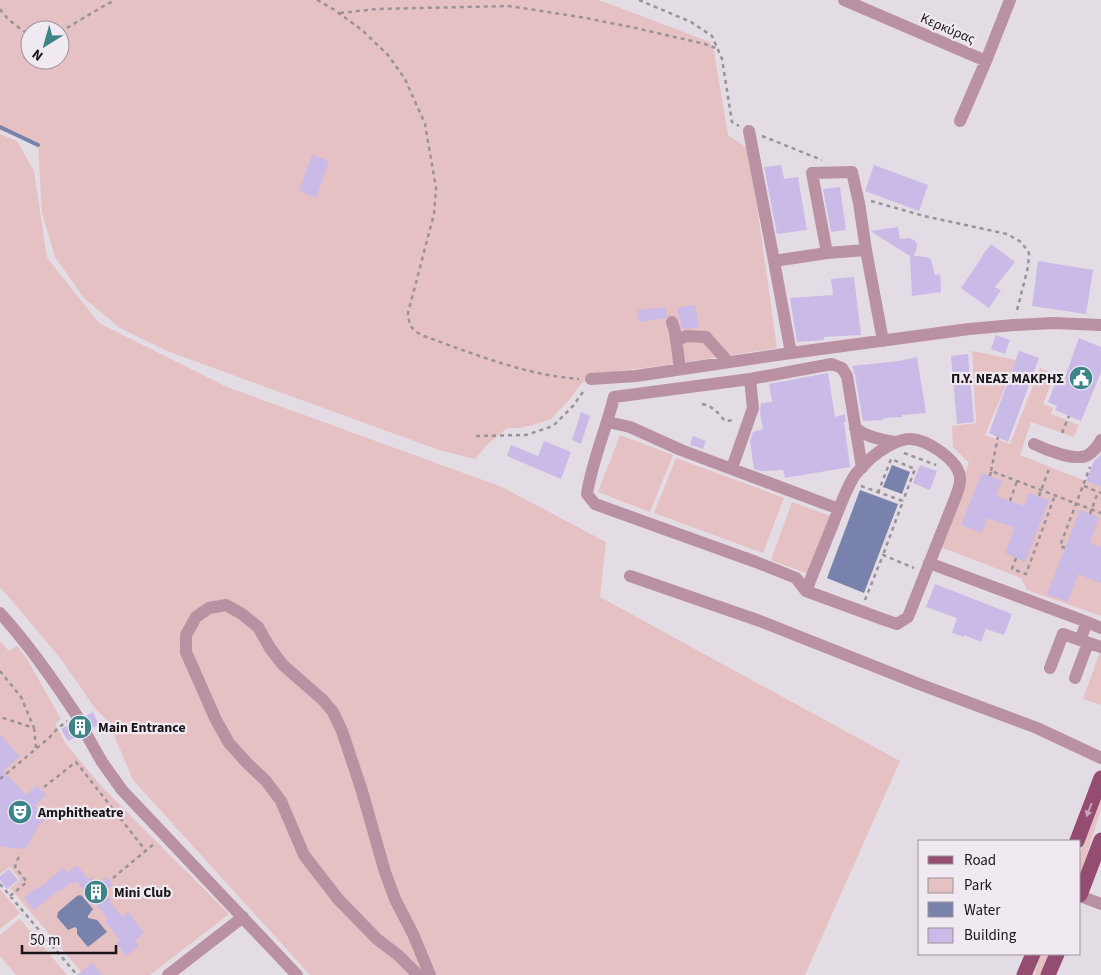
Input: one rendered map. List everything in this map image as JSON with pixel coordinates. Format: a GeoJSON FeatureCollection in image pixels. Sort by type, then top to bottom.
{"type":"FeatureCollection","features":[{"type":"Feature","properties":{"kind":"main road"},"geometry":{"type":"LineString","coordinates":[[1077,840],[1101,778]]}},
{"type":"Feature","properties":{"kind":"main road"},"geometry":{"type":"LineString","coordinates":[[1081,892],[1101,840]]}},
{"type":"Feature","properties":{"kind":"main road"},"geometry":{"type":"LineString","coordinates":[[1024,975],[1033,955]]}},
{"type":"Feature","properties":{"kind":"main road"},"geometry":{"type":"LineString","coordinates":[[1048,975],[1056,955]]}},
{"type":"Feature","properties":{"kind":"street","name":"Κερκύρας"},"geometry":{"type":"LineString","coordinates":[[844,0],[986,61]]}},
{"type":"Feature","properties":{"kind":"street"},"geometry":{"type":"LineString","coordinates":[[960,121],[1010,0]]}},
{"type":"Feature","properties":{"kind":"street"},"geometry":{"type":"LineString","coordinates":[[750,131],[791,353]]}},
{"type":"Feature","properties":{"kind":"street"},"geometry":{"type":"LineString","coordinates":[[827,253],[812,173],[852,172],[883,341]]}},
{"type":"Feature","properties":{"kind":"street"},"geometry":{"type":"LineString","coordinates":[[774,260],[866,250]]}},
{"type":"Feature","properties":{"kind":"street"},"geometry":{"type":"LineString","coordinates":[[672,322],[680,369]]}},
{"type":"Feature","properties":{"kind":"street"},"geometry":{"type":"LineString","coordinates":[[591,379],[636,376],[969,329],[1053,323],[1101,325]]}},
{"type":"Feature","properties":{"kind":"street"},"geometry":{"type":"LineString","coordinates":[[676,342],[686,336],[706,336],[728,362]]}},
{"type":"Feature","properties":{"kind":"street"},"geometry":{"type":"LineString","coordinates":[[806,591],[854,476],[862,468],[873,456],[891,444],[910,438],[922,441],[952,462],[958,470],[959,486],[922,567],[908,617],[897,624],[806,591],[796,578],[756,562],[594,504],[587,494],[590,474],[608,422],[614,397],[750,379],[832,364],[842,368],[847,376],[862,468]]}},
{"type":"Feature","properties":{"kind":"street"},"geometry":{"type":"LineString","coordinates":[[732,468],[753,408],[750,379]]}},
{"type":"Feature","properties":{"kind":"street"},"geometry":{"type":"LineString","coordinates":[[608,422],[630,427],[681,450],[839,509]]}},
{"type":"Feature","properties":{"kind":"street"},"geometry":{"type":"LineString","coordinates":[[855,428],[864,435],[891,444]]}},
{"type":"Feature","properties":{"kind":"street"},"geometry":{"type":"LineString","coordinates":[[1034,444],[1053,453],[1076,457],[1088,456],[1100,442]]}},
{"type":"Feature","properties":{"kind":"street"},"geometry":{"type":"LineString","coordinates":[[922,567],[1101,628]]}},
{"type":"Feature","properties":{"kind":"street"},"geometry":{"type":"LineString","coordinates":[[630,576],[760,621],[1037,728],[1101,758]]}},
{"type":"Feature","properties":{"kind":"street"},"geometry":{"type":"LineString","coordinates":[[418,975],[398,955],[377,939],[338,899],[304,855],[281,801],[266,781],[229,744],[216,720],[186,652],[186,635],[196,617],[209,608],[226,605],[242,614],[258,627],[270,648],[283,665],[323,700],[333,712],[342,731],[362,791],[385,872],[395,899],[413,934],[430,975]]}},
{"type":"Feature","properties":{"kind":"street"},"geometry":{"type":"LineString","coordinates":[[0,613],[14,628],[78,717]]}},
{"type":"Feature","properties":{"kind":"street"},"geometry":{"type":"LineString","coordinates":[[1075,678],[1084,641],[1086,622]]}},
{"type":"Feature","properties":{"kind":"street"},"geometry":{"type":"LineString","coordinates":[[1050,668],[1063,634],[1101,647]]}},
{"type":"Feature","properties":{"kind":"street"},"geometry":{"type":"LineString","coordinates":[[86,732],[102,762],[122,790],[297,975]]}},
{"type":"Feature","properties":{"kind":"street"},"geometry":{"type":"LineString","coordinates":[[1081,895],[1101,904]]}},
{"type":"Feature","properties":{"kind":"street"},"geometry":{"type":"LineString","coordinates":[[168,975],[243,917]]}},
{"type":"Feature","properties":{"kind":"path"},"geometry":{"type":"LineString","coordinates":[[70,26],[115,0]]}},
{"type":"Feature","properties":{"kind":"path"},"geometry":{"type":"LineString","coordinates":[[317,0],[362,30],[388,55],[405,79],[426,124],[436,188],[434,214],[408,313],[409,323],[413,329],[424,336],[509,366],[537,373],[591,379]]}},
{"type":"Feature","properties":{"kind":"path"},"geometry":{"type":"LineString","coordinates":[[639,0],[691,22],[712,36],[722,59],[732,122],[827,161]]}},
{"type":"Feature","properties":{"kind":"path"},"geometry":{"type":"LineString","coordinates":[[338,13],[377,9],[509,6],[631,27],[705,44],[718,49]]}},
{"type":"Feature","properties":{"kind":"path"},"geometry":{"type":"LineString","coordinates":[[0,9],[3,14],[20,28]]}},
{"type":"Feature","properties":{"kind":"path"},"geometry":{"type":"LineString","coordinates":[[859,204],[871,201],[924,216],[1007,234],[1021,242],[1028,253],[1028,267],[1014,325]]}},
{"type":"Feature","properties":{"kind":"path"},"geometry":{"type":"LineString","coordinates":[[476,436],[526,435],[553,426],[573,406],[591,379]]}},
{"type":"Feature","properties":{"kind":"path"},"geometry":{"type":"LineString","coordinates":[[702,404],[709,405],[715,409],[725,421],[740,419],[749,421]]}},
{"type":"Feature","properties":{"kind":"path"},"geometry":{"type":"LineString","coordinates":[[1062,433],[1069,416]]}},
{"type":"Feature","properties":{"kind":"path"},"geometry":{"type":"LineString","coordinates":[[990,476],[998,437]]}},
{"type":"Feature","properties":{"kind":"path"},"geometry":{"type":"LineString","coordinates":[[1065,548],[1060,546],[1100,442]]}},
{"type":"Feature","properties":{"kind":"path"},"geometry":{"type":"LineString","coordinates":[[891,444],[942,467]]}},
{"type":"Feature","properties":{"kind":"path"},"geometry":{"type":"LineString","coordinates":[[865,601],[915,469],[891,459],[878,492]]}},
{"type":"Feature","properties":{"kind":"path"},"geometry":{"type":"LineString","coordinates":[[1039,496],[1050,466]]}},
{"type":"Feature","properties":{"kind":"path"},"geometry":{"type":"LineString","coordinates":[[991,471],[1101,513]]}},
{"type":"Feature","properties":{"kind":"path"},"geometry":{"type":"LineString","coordinates":[[1010,501],[1017,481]]}},
{"type":"Feature","properties":{"kind":"path"},"geometry":{"type":"LineString","coordinates":[[858,485],[903,501]]}},
{"type":"Feature","properties":{"kind":"path"},"geometry":{"type":"LineString","coordinates":[[1083,486],[1100,492],[1090,514]]}},
{"type":"Feature","properties":{"kind":"path"},"geometry":{"type":"LineString","coordinates":[[1016,558],[1012,569],[1026,574],[1055,495]]}},
{"type":"Feature","properties":{"kind":"path"},"geometry":{"type":"LineString","coordinates":[[883,555],[922,567]]}},
{"type":"Feature","properties":{"kind":"path"},"geometry":{"type":"LineString","coordinates":[[911,574],[922,567]]}},
{"type":"Feature","properties":{"kind":"path"},"geometry":{"type":"LineString","coordinates":[[0,671],[21,697],[34,728],[36,748]]}},
{"type":"Feature","properties":{"kind":"path"},"geometry":{"type":"LineString","coordinates":[[0,716],[34,728]]}},
{"type":"Feature","properties":{"kind":"path"},"geometry":{"type":"LineString","coordinates":[[0,778],[49,738],[57,729],[78,717]]}},
{"type":"Feature","properties":{"kind":"path"},"geometry":{"type":"LineString","coordinates":[[44,787],[76,762],[146,851]]}},
{"type":"Feature","properties":{"kind":"path"},"geometry":{"type":"LineString","coordinates":[[113,878],[164,835]]}},
{"type":"Feature","properties":{"kind":"path"},"geometry":{"type":"LineString","coordinates":[[10,896],[27,882],[15,867],[20,853]]}},
{"type":"Feature","properties":{"kind":"path"},"geometry":{"type":"LineString","coordinates":[[0,884],[76,975]]}},
{"type":"Feature","properties":{"kind":"green space"},"geometry":{"type":"Polygon","coordinates":[[[0,0],[599,0],[710,42],[714,52],[728,135],[749,149],[777,348],[594,374],[581,384],[551,419],[519,428],[507,428],[488,444],[475,459],[439,450],[167,351],[120,328],[84,298],[55,257],[42,213],[38,145],[0,130],[0,0]]]}},
{"type":"Feature","properties":{"kind":"green space"},"geometry":{"type":"Polygon","coordinates":[[[0,134],[17,141],[34,171],[47,258],[99,323],[227,387],[502,487],[606,542],[600,597],[900,761],[805,975],[310,975],[133,780],[109,723],[94,707],[61,659],[0,587],[0,134]]]}},
{"type":"Feature","properties":{"kind":"green space"},"geometry":{"type":"Polygon","coordinates":[[[972,351],[1016,360],[985,435],[1010,444],[1040,368],[1055,374],[1043,404],[1053,408],[1051,414],[1079,425],[1074,437],[1031,422],[1020,455],[1101,487],[1101,616],[1027,590],[1021,578],[938,546],[969,463],[953,447],[952,426],[976,423],[972,351]]]}},
{"type":"Feature","properties":{"kind":"green space"},"geometry":{"type":"Polygon","coordinates":[[[620,435],[673,455],[650,512],[598,492],[620,435]]]}},
{"type":"Feature","properties":{"kind":"green space"},"geometry":{"type":"Polygon","coordinates":[[[676,458],[784,498],[763,553],[654,513],[676,458]]]}},
{"type":"Feature","properties":{"kind":"green space"},"geometry":{"type":"Polygon","coordinates":[[[792,502],[830,516],[808,574],[771,560],[792,502]]]}},
{"type":"Feature","properties":{"kind":"green space"},"geometry":{"type":"Polygon","coordinates":[[[0,641],[9,651],[17,646],[27,659],[61,719],[55,724],[66,744],[102,787],[229,914],[150,975],[84,975],[10,888],[20,880],[10,867],[0,874],[0,641]]]}},
{"type":"Feature","properties":{"kind":"green space"},"geometry":{"type":"Polygon","coordinates":[[[1101,652],[1101,705],[1083,699],[1101,652]]]}},
{"type":"Feature","properties":{"kind":"green space"},"geometry":{"type":"Polygon","coordinates":[[[1101,797],[1101,809],[1081,873],[1081,850],[1101,797]]]}},
{"type":"Feature","properties":{"kind":"green space"},"geometry":{"type":"Polygon","coordinates":[[[0,889],[20,913],[0,929],[0,889]]]}},
{"type":"Feature","properties":{"kind":"green space"},"geometry":{"type":"Polygon","coordinates":[[[19,919],[67,975],[16,975],[0,956],[0,935],[19,919]]]}},
{"type":"Feature","properties":{"kind":"green space"},"geometry":{"type":"Polygon","coordinates":[[[1041,955],[1049,955],[1041,975],[1034,975],[1041,955]]]}},
{"type":"Feature","properties":{"kind":"water"},"geometry":{"type":"Polygon","coordinates":[[[892,465],[910,472],[902,494],[883,487],[892,465]]]}},
{"type":"Feature","properties":{"kind":"water"},"geometry":{"type":"Polygon","coordinates":[[[860,490],[898,504],[864,593],[827,578],[860,490]]]}},
{"type":"Feature","properties":{"kind":"water"},"geometry":{"type":"Polygon","coordinates":[[[80,895],[93,909],[88,918],[97,920],[107,932],[88,947],[77,934],[75,927],[68,930],[57,917],[58,912],[80,895]]]}},
{"type":"Feature","properties":{"kind":"building"},"geometry":{"type":"Polygon","coordinates":[[[312,155],[329,161],[316,198],[299,191],[312,155]]]}},
{"type":"Feature","properties":{"kind":"building"},"geometry":{"type":"Polygon","coordinates":[[[781,165],[784,179],[798,177],[807,230],[777,234],[764,167],[781,165]]]}},
{"type":"Feature","properties":{"kind":"building"},"geometry":{"type":"Polygon","coordinates":[[[874,165],[928,185],[919,211],[865,191],[874,165]]]}},
{"type":"Feature","properties":{"kind":"building"},"geometry":{"type":"Polygon","coordinates":[[[840,187],[846,230],[831,232],[823,189],[840,187]]]}},
{"type":"Feature","properties":{"kind":"building"},"geometry":{"type":"Polygon","coordinates":[[[898,227],[900,239],[909,238],[916,242],[917,247],[914,256],[927,257],[931,260],[935,275],[940,274],[941,292],[912,296],[910,256],[871,231],[898,227]]]}},
{"type":"Feature","properties":{"kind":"building"},"geometry":{"type":"Polygon","coordinates":[[[991,244],[1015,262],[995,287],[1001,290],[989,308],[961,288],[991,244]]]}},
{"type":"Feature","properties":{"kind":"building"},"geometry":{"type":"Polygon","coordinates":[[[1038,261],[1093,270],[1086,314],[1032,306],[1038,261]]]}},
{"type":"Feature","properties":{"kind":"building"},"geometry":{"type":"Polygon","coordinates":[[[854,277],[861,335],[824,337],[824,340],[797,342],[790,298],[833,295],[831,279],[854,277]]]}},
{"type":"Feature","properties":{"kind":"building"},"geometry":{"type":"Polygon","coordinates":[[[695,305],[699,328],[682,329],[677,308],[695,305]]]}},
{"type":"Feature","properties":{"kind":"building"},"geometry":{"type":"Polygon","coordinates":[[[665,307],[667,316],[665,318],[639,322],[637,310],[665,307]]]}},
{"type":"Feature","properties":{"kind":"building"},"geometry":{"type":"Polygon","coordinates":[[[996,335],[1010,340],[1005,354],[991,349],[996,335]]]}},
{"type":"Feature","properties":{"kind":"building","name":"Π.Υ. ΝΕΑΣ ΜΑΚΡΗΣ"},"geometry":{"type":"Polygon","coordinates":[[[1079,338],[1101,347],[1101,372],[1081,421],[1055,410],[1057,406],[1048,402],[1058,376],[1064,380],[1079,338]]]}},
{"type":"Feature","properties":{"kind":"building"},"geometry":{"type":"Polygon","coordinates":[[[1019,351],[1039,358],[1008,442],[989,433],[1019,351]]]}},
{"type":"Feature","properties":{"kind":"building"},"geometry":{"type":"Polygon","coordinates":[[[968,354],[974,422],[957,424],[951,356],[968,354]]]}},
{"type":"Feature","properties":{"kind":"building"},"geometry":{"type":"Polygon","coordinates":[[[917,357],[926,413],[883,418],[884,420],[863,421],[852,366],[917,357]]]}},
{"type":"Feature","properties":{"kind":"building"},"geometry":{"type":"Polygon","coordinates":[[[828,373],[835,417],[845,414],[846,422],[844,422],[850,467],[785,478],[783,470],[761,471],[754,469],[750,441],[753,432],[763,429],[760,413],[761,403],[772,402],[769,384],[828,373]]]}},
{"type":"Feature","properties":{"kind":"building"},"geometry":{"type":"Polygon","coordinates":[[[581,412],[590,416],[581,444],[572,440],[581,412]]]}},
{"type":"Feature","properties":{"kind":"building"},"geometry":{"type":"Polygon","coordinates":[[[693,436],[706,441],[703,449],[690,445],[693,436]]]}},
{"type":"Feature","properties":{"kind":"building"},"geometry":{"type":"Polygon","coordinates":[[[544,441],[571,452],[561,479],[507,456],[511,445],[538,456],[544,441]]]}},
{"type":"Feature","properties":{"kind":"building"},"geometry":{"type":"Polygon","coordinates":[[[1101,454],[1101,487],[1086,481],[1094,461],[1101,454]]]}},
{"type":"Feature","properties":{"kind":"building"},"geometry":{"type":"Polygon","coordinates":[[[920,465],[937,471],[930,490],[913,483],[920,465]]]}},
{"type":"Feature","properties":{"kind":"building"},"geometry":{"type":"Polygon","coordinates":[[[982,473],[1002,481],[996,496],[1024,506],[1029,493],[1049,500],[1025,562],[1005,553],[1015,528],[987,518],[982,533],[961,525],[982,473]]]}},
{"type":"Feature","properties":{"kind":"building"},"geometry":{"type":"Polygon","coordinates":[[[1080,510],[1099,517],[1090,543],[1101,547],[1101,583],[1078,574],[1068,602],[1047,594],[1080,510]]]}},
{"type":"Feature","properties":{"kind":"building"},"geometry":{"type":"Polygon","coordinates":[[[935,584],[1012,614],[1004,635],[986,629],[981,642],[964,635],[964,637],[952,633],[957,618],[926,607],[935,584]]]}},
{"type":"Feature","properties":{"kind":"building"},"geometry":{"type":"Polygon","coordinates":[[[93,712],[99,725],[92,728],[90,725],[85,724],[86,716],[93,712]]]}},
{"type":"Feature","properties":{"kind":"building"},"geometry":{"type":"Polygon","coordinates":[[[72,723],[79,727],[77,731],[78,736],[68,741],[61,729],[72,723]]]}},
{"type":"Feature","properties":{"kind":"building","name":"Amphitheatre"},"geometry":{"type":"Polygon","coordinates":[[[0,734],[20,757],[3,771],[26,795],[37,785],[46,795],[35,806],[46,819],[38,826],[26,848],[14,849],[0,846],[0,734]]]}},
{"type":"Feature","properties":{"kind":"building"},"geometry":{"type":"Polygon","coordinates":[[[77,865],[88,879],[91,877],[98,885],[107,877],[113,885],[104,892],[111,900],[109,901],[122,917],[128,912],[144,933],[135,941],[139,946],[126,956],[116,943],[120,940],[105,921],[108,919],[76,881],[72,884],[71,882],[61,891],[60,889],[34,910],[24,898],[63,868],[67,873],[77,865]]]}},
{"type":"Feature","properties":{"kind":"building"},"geometry":{"type":"Polygon","coordinates":[[[9,869],[18,880],[7,889],[0,880],[0,876],[9,869]]]}},
{"type":"Feature","properties":{"kind":"building"},"geometry":{"type":"Polygon","coordinates":[[[92,963],[102,975],[77,975],[92,963]]]}},
{"type":"Feature","properties":{"kind":"waterway"},"geometry":{"type":"LineString","coordinates":[[0,127],[38,145]]}},
{"type":"Feature","properties":{"kind":"place","name":"Π.Υ. ΝΕΑΣ ΜΑΚΡΗΣ"},"geometry":{"type":"Point","coordinates":[1081,378]}},
{"type":"Feature","properties":{"kind":"place","name":"Main Entrance"},"geometry":{"type":"Point","coordinates":[80,727]}},
{"type":"Feature","properties":{"kind":"place","name":"Amphitheatre"},"geometry":{"type":"Point","coordinates":[20,812]}},
{"type":"Feature","properties":{"kind":"place","name":"Mini Club"},"geometry":{"type":"Point","coordinates":[96,892]}}]}
